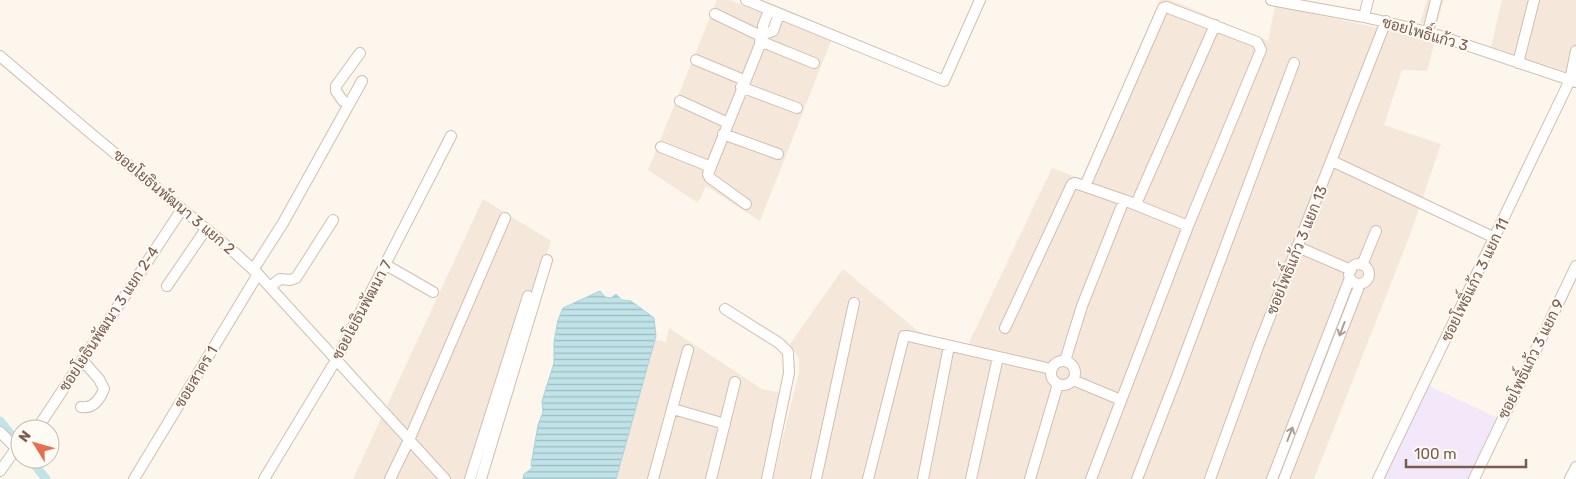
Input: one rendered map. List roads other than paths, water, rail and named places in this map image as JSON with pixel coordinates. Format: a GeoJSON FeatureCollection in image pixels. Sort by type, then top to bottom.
{"type":"FeatureCollection","features":[{"type":"Feature","properties":{"kind":"street"},"geometry":{"type":"LineString","coordinates":[[746,0],[944,81],[980,0]]}},
{"type":"Feature","properties":{"kind":"street","name":"ซอยโพธิ์แก้ว 3"},"geometry":{"type":"LineString","coordinates":[[1271,0],[1364,16],[1428,32],[1573,81]]}},
{"type":"Feature","properties":{"kind":"street"},"geometry":{"type":"LineString","coordinates":[[1364,16],[1368,0]]}},
{"type":"Feature","properties":{"kind":"street"},"geometry":{"type":"LineString","coordinates":[[1428,32],[1436,0]]}},
{"type":"Feature","properties":{"kind":"street"},"geometry":{"type":"LineString","coordinates":[[1518,63],[1534,0]]}},
{"type":"Feature","properties":{"kind":"street"},"geometry":{"type":"LineString","coordinates":[[1085,186],[1163,8],[1166,7],[1215,24],[1257,42],[1261,50],[1188,226],[1091,479]]}},
{"type":"Feature","properties":{"kind":"street"},"geometry":{"type":"LineString","coordinates":[[746,204],[710,178],[708,174],[762,37],[762,26],[774,12]]}},
{"type":"Feature","properties":{"kind":"street"},"geometry":{"type":"LineString","coordinates":[[715,14],[814,63]]}},
{"type":"Feature","properties":{"kind":"street","name":"ซอยโพธิ์แก้ว 3 แยก 13"},"geometry":{"type":"LineString","coordinates":[[1210,479],[1258,348],[1386,21]]}},
{"type":"Feature","properties":{"kind":"street"},"geometry":{"type":"LineString","coordinates":[[1136,204],[1215,24]]}},
{"type":"Feature","properties":{"kind":"street","name":"ซอยโพธิ์แก้ว 3 แยก 11"},"geometry":{"type":"LineString","coordinates":[[1378,479],[1573,81],[1576,52]]}},
{"type":"Feature","properties":{"kind":"street"},"geometry":{"type":"LineString","coordinates":[[343,101],[336,91],[336,86],[360,53]]}},
{"type":"Feature","properties":{"kind":"street","name":"ซอยโยธินพัฒนา 3 แยก 2"},"geometry":{"type":"LineString","coordinates":[[1,59],[256,272],[445,479]]}},
{"type":"Feature","properties":{"kind":"street"},"geometry":{"type":"LineString","coordinates":[[696,60],[797,108]]}},
{"type":"Feature","properties":{"kind":"street"},"geometry":{"type":"LineString","coordinates":[[1137,479],[1294,63]]}},
{"type":"Feature","properties":{"kind":"street","name":"ซอยสาคร 1"},"geometry":{"type":"LineString","coordinates":[[134,479],[256,272],[362,80]]}},
{"type":"Feature","properties":{"kind":"street"},"geometry":{"type":"LineString","coordinates":[[680,101],[728,123]]}},
{"type":"Feature","properties":{"kind":"street"},"geometry":{"type":"LineString","coordinates":[[723,134],[778,154]]}},
{"type":"Feature","properties":{"kind":"street","name":"ซอยโยธินพัฒนา 7"},"geometry":{"type":"LineString","coordinates":[[264,479],[336,360],[451,136]]}},
{"type":"Feature","properties":{"kind":"street"},"geometry":{"type":"LineString","coordinates":[[661,146],[711,167]]}},
{"type":"Feature","properties":{"kind":"street"},"geometry":{"type":"LineString","coordinates":[[1332,161],[1495,238]]}},
{"type":"Feature","properties":{"kind":"street"},"geometry":{"type":"LineString","coordinates":[[1005,328],[1071,186],[1075,183],[1136,204],[1188,226]]}},
{"type":"Feature","properties":{"kind":"street"},"geometry":{"type":"LineString","coordinates":[[1065,361],[1082,306],[1124,200]]}},
{"type":"Feature","properties":{"kind":"street","name":"ซอยโยธินพัฒนา 3 แยก 2-4"},"geometry":{"type":"LineString","coordinates":[[44,419],[182,210]]}},
{"type":"Feature","properties":{"kind":"street"},"geometry":{"type":"LineString","coordinates":[[390,479],[409,440],[505,218]]}},
{"type":"Feature","properties":{"kind":"street"},"geometry":{"type":"LineString","coordinates":[[270,287],[280,279],[290,280],[296,278],[333,220]]}},
{"type":"Feature","properties":{"kind":"street"},"geometry":{"type":"LineString","coordinates":[[167,286],[206,229]]}},
{"type":"Feature","properties":{"kind":"street"},"geometry":{"type":"LineString","coordinates":[[1362,265],[1376,231]]}},
{"type":"Feature","properties":{"kind":"street"},"geometry":{"type":"LineString","coordinates":[[1284,479],[1324,360],[1350,274],[1355,265],[1362,265],[1367,268],[1369,276],[1365,282],[1360,284],[1354,283],[1350,274],[1298,247]]}},
{"type":"Feature","properties":{"kind":"street"},"geometry":{"type":"LineString","coordinates":[[481,479],[547,260]]}},
{"type":"Feature","properties":{"kind":"street"},"geometry":{"type":"LineString","coordinates":[[386,265],[433,292]]}},
{"type":"Feature","properties":{"kind":"street","name":"ซอยโพธิ์แก้ว 3 แยก 9"},"geometry":{"type":"LineString","coordinates":[[1474,479],[1576,266]]}},
{"type":"Feature","properties":{"kind":"street"},"geometry":{"type":"LineString","coordinates":[[1272,479],[1324,360],[1360,284]]}},
{"type":"Feature","properties":{"kind":"street"},"geometry":{"type":"LineString","coordinates":[[470,479],[528,296]]}},
{"type":"Feature","properties":{"kind":"street"},"geometry":{"type":"LineString","coordinates":[[816,479],[854,302]]}},
{"type":"Feature","properties":{"kind":"street"},"geometry":{"type":"LineString","coordinates":[[726,309],[779,343],[788,352],[789,373],[767,479]]}},
{"type":"Feature","properties":{"kind":"street"},"geometry":{"type":"LineString","coordinates":[[868,479],[903,337],[908,336],[1051,369]]}},
{"type":"Feature","properties":{"kind":"street"},"geometry":{"type":"LineString","coordinates":[[922,479],[949,346]]}},
{"type":"Feature","properties":{"kind":"street"},"geometry":{"type":"LineString","coordinates":[[653,479],[688,350]]}},
{"type":"Feature","properties":{"kind":"street"},"geometry":{"type":"LineString","coordinates":[[970,479],[998,357]]}},
{"type":"Feature","properties":{"kind":"street"},"geometry":{"type":"LineString","coordinates":[[81,407],[87,408],[92,406],[104,388],[99,379],[82,360]]}},
{"type":"Feature","properties":{"kind":"street"},"geometry":{"type":"LineString","coordinates":[[1065,361],[1071,364],[1075,370],[1072,380],[1065,385],[1058,384],[1052,378],[1051,369],[1056,362],[1065,361]]}},
{"type":"Feature","properties":{"kind":"street"},"geometry":{"type":"LineString","coordinates":[[1072,380],[1121,400]]}},
{"type":"Feature","properties":{"kind":"street"},"geometry":{"type":"LineString","coordinates":[[711,479],[735,382]]}},
{"type":"Feature","properties":{"kind":"street"},"geometry":{"type":"LineString","coordinates":[[1030,479],[1058,384]]}},
{"type":"Feature","properties":{"kind":"street"},"geometry":{"type":"LineString","coordinates":[[673,409],[725,424]]}},
{"type":"Feature","properties":{"kind":"street"},"geometry":{"type":"LineString","coordinates":[[0,432],[15,450],[0,471]]}},
{"type":"Feature","properties":{"kind":"street"},"geometry":{"type":"LineString","coordinates":[[1570,479],[1576,467]]}},
{"type":"Feature","properties":{"kind":"water"},"geometry":{"type":"Polygon","coordinates":[[[600,291],[605,297],[611,298],[616,294],[622,300],[631,301],[654,318],[656,336],[616,479],[523,479],[524,474],[532,467],[538,425],[543,412],[542,401],[554,363],[554,342],[558,320],[563,308],[600,291]]]}},
{"type":"Feature","properties":{"kind":"waterway"},"geometry":{"type":"LineString","coordinates":[[0,421],[10,434]]}},
{"type":"Feature","properties":{"kind":"waterway"},"geometry":{"type":"LineString","coordinates":[[38,469],[46,479]]}}]}
